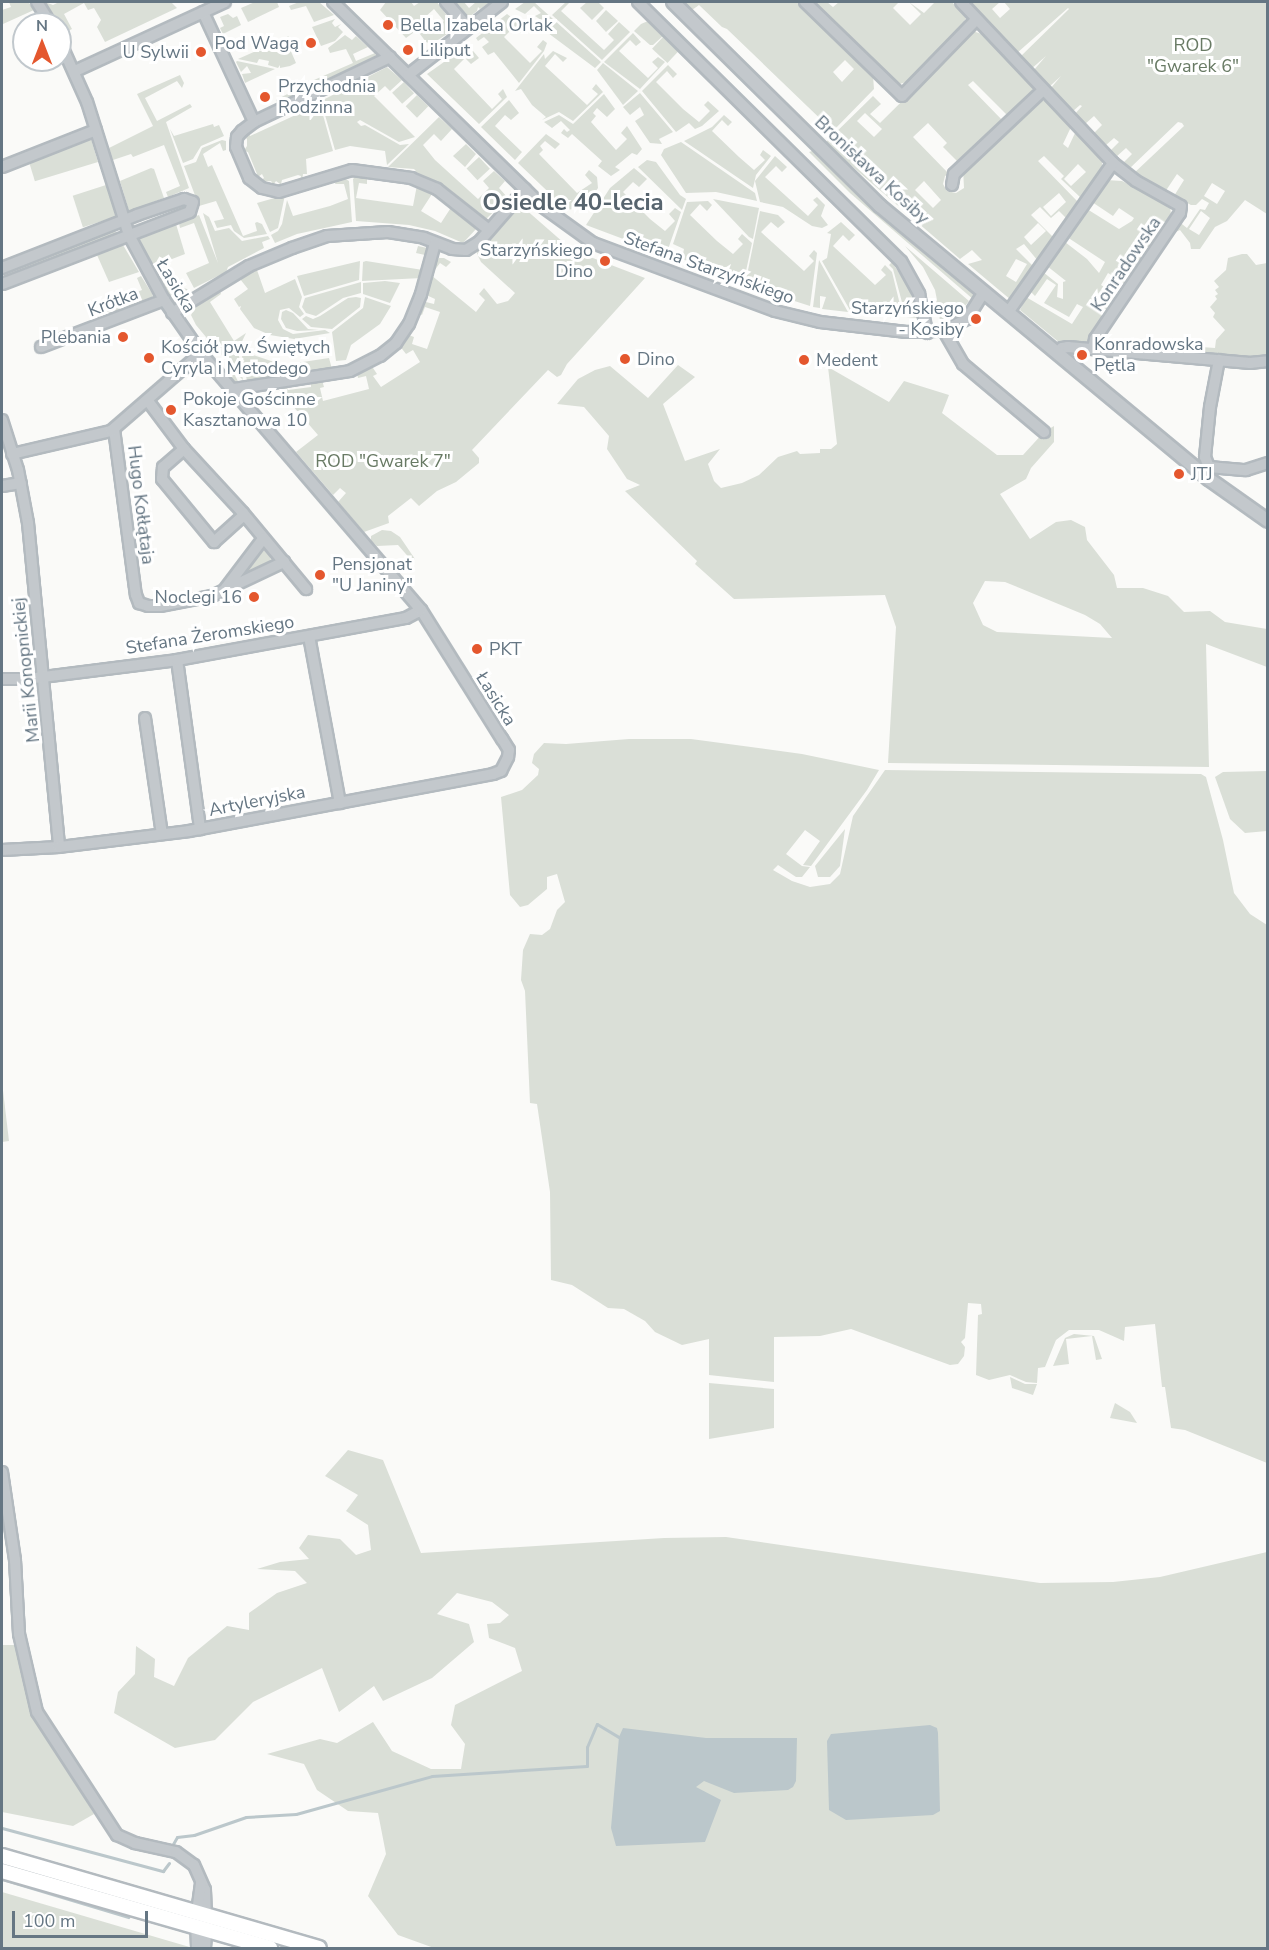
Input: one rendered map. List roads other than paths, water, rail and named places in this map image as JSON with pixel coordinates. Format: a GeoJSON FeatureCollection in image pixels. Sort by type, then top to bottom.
{"type":"FeatureCollection","features":[{"type":"Feature","properties":{"kind":"main road"},"geometry":{"type":"LineString","coordinates":[[2,1856],[201,1920],[270,1948]]}},
{"type":"Feature","properties":{"kind":"main road"},"geometry":{"type":"LineString","coordinates":[[2,1870],[319,1948]]}},
{"type":"Feature","properties":{"kind":"street"},"geometry":{"type":"LineString","coordinates":[[75,71],[225,2]]}},
{"type":"Feature","properties":{"kind":"street","name":"Stefana Starzyńskiego"},"geometry":{"type":"LineString","coordinates":[[333,2],[525,189],[564,223],[593,243],[769,309],[820,322],[927,333],[944,331],[968,318],[984,292]]}},
{"type":"Feature","properties":{"kind":"street"},"geometry":{"type":"LineString","coordinates":[[446,2],[468,27]]}},
{"type":"Feature","properties":{"kind":"street"},"geometry":{"type":"LineString","coordinates":[[408,75],[502,2]]}},
{"type":"Feature","properties":{"kind":"street"},"geometry":{"type":"LineString","coordinates":[[638,2],[901,261],[920,294],[927,333]]}},
{"type":"Feature","properties":{"kind":"street","name":"Bronisława Kosiby"},"geometry":{"type":"LineString","coordinates":[[673,2],[880,206],[1057,353],[1268,521]]}},
{"type":"Feature","properties":{"kind":"street"},"geometry":{"type":"LineString","coordinates":[[805,2],[902,96],[977,19]]}},
{"type":"Feature","properties":{"kind":"street","name":"Konradowska"},"geometry":{"type":"LineString","coordinates":[[961,2],[1113,163],[1136,181],[1178,202],[1181,210],[1095,339],[1094,349]]}},
{"type":"Feature","properties":{"kind":"street"},"geometry":{"type":"LineString","coordinates":[[203,12],[254,122]]}},
{"type":"Feature","properties":{"kind":"street"},"geometry":{"type":"LineString","coordinates":[[390,57],[254,122],[237,137],[236,147],[249,178],[262,188],[279,192],[352,170],[411,178],[437,189],[489,230]]}},
{"type":"Feature","properties":{"kind":"street","name":"Łasicka"},"geometry":{"type":"LineString","coordinates":[[72,65],[96,130],[129,235],[172,313],[201,353],[421,610],[509,750],[508,758]]}},
{"type":"Feature","properties":{"kind":"street"},"geometry":{"type":"LineString","coordinates":[[952,185],[954,174],[1043,90]]}},
{"type":"Feature","properties":{"kind":"street"},"geometry":{"type":"LineString","coordinates":[[2,167],[96,130]]}},
{"type":"Feature","properties":{"kind":"street"},"geometry":{"type":"LineString","coordinates":[[1009,311],[1113,163]]}},
{"type":"Feature","properties":{"kind":"street"},"geometry":{"type":"LineString","coordinates":[[172,313],[249,266],[327,236],[387,232],[452,249],[466,250],[479,242],[525,189]]}},
{"type":"Feature","properties":{"kind":"street"},"geometry":{"type":"LineString","coordinates":[[2,268],[123,219],[184,199],[193,202],[190,212],[2,284]]}},
{"type":"Feature","properties":{"kind":"street"},"geometry":{"type":"LineString","coordinates":[[234,390],[341,373],[365,366],[380,356],[396,343],[409,324],[421,294],[435,243]]}},
{"type":"Feature","properties":{"kind":"street","name":"Krótka"},"geometry":{"type":"LineString","coordinates":[[41,347],[164,300]]}},
{"type":"Feature","properties":{"kind":"street"},"geometry":{"type":"LineString","coordinates":[[944,331],[963,364],[1044,432]]}},
{"type":"Feature","properties":{"kind":"street"},"geometry":{"type":"LineString","coordinates":[[1057,353],[1062,348],[1094,349],[1219,360],[1268,361]]}},
{"type":"Feature","properties":{"kind":"street"},"geometry":{"type":"LineString","coordinates":[[12,454],[96,437],[114,429],[201,353]]}},
{"type":"Feature","properties":{"kind":"street"},"geometry":{"type":"LineString","coordinates":[[1219,360],[1210,407],[1206,471],[1246,470],[1268,463]]}},
{"type":"Feature","properties":{"kind":"street"},"geometry":{"type":"LineString","coordinates":[[148,401],[184,449],[244,515],[306,589]]}},
{"type":"Feature","properties":{"kind":"street","name":"Marii Konopnickiej"},"geometry":{"type":"LineString","coordinates":[[2,420],[21,483],[28,523],[59,847]]}},
{"type":"Feature","properties":{"kind":"street","name":"Hugo Kołłątaja"},"geometry":{"type":"LineString","coordinates":[[114,429],[136,595],[139,603],[160,606],[212,596],[244,583],[284,562]]}},
{"type":"Feature","properties":{"kind":"street","name":"Hugo Kołłątaja"},"geometry":{"type":"LineString","coordinates":[[184,449],[163,467],[162,479],[214,542],[244,515]]}},
{"type":"Feature","properties":{"kind":"street"},"geometry":{"type":"LineString","coordinates":[[2,486],[21,483]]}},
{"type":"Feature","properties":{"kind":"street"},"geometry":{"type":"LineString","coordinates":[[225,589],[263,539]]}},
{"type":"Feature","properties":{"kind":"street","name":"Stefana Żeromskiego"},"geometry":{"type":"LineString","coordinates":[[2,679],[44,677],[177,660],[406,618],[421,610]]}},
{"type":"Feature","properties":{"kind":"street"},"geometry":{"type":"LineString","coordinates":[[309,636],[340,802]]}},
{"type":"Feature","properties":{"kind":"street"},"geometry":{"type":"LineString","coordinates":[[177,660],[200,829]]}},
{"type":"Feature","properties":{"kind":"street"},"geometry":{"type":"LineString","coordinates":[[145,718],[162,834]]}},
{"type":"Feature","properties":{"kind":"street","name":"Artyleryjska"},"geometry":{"type":"LineString","coordinates":[[2,850],[59,847],[200,829],[493,774],[501,771],[508,758]]}},
{"type":"Feature","properties":{"kind":"street"},"geometry":{"type":"LineString","coordinates":[[2,1473],[15,1560],[19,1634],[37,1712],[117,1834],[135,1843],[176,1851],[194,1865],[201,1880],[204,1948]]}},
{"type":"Feature","properties":{"kind":"street"},"geometry":{"type":"LineString","coordinates":[[198,1948],[201,1920]]}},
{"type":"Feature","properties":{"kind":"waterway"},"geometry":{"type":"LineString","coordinates":[[173,1844],[177,1837],[194,1835],[246,1817],[296,1814],[432,1776],[587,1766],[587,1747],[597,1724],[619,1737]]}},
{"type":"Feature","properties":{"kind":"waterway"},"geometry":{"type":"LineString","coordinates":[[2,1828],[163,1871],[169,1863]]}},
{"type":"Feature","properties":{"kind":"waterway"},"geometry":{"type":"LineString","coordinates":[[2,1879],[128,1917]]}},
{"type":"Feature","properties":{"kind":"place","name":"Bella Izabela Orlak"},"geometry":{"type":"Point","coordinates":[388,25]}},
{"type":"Feature","properties":{"kind":"place","name":"Pod Wagą"},"geometry":{"type":"Point","coordinates":[311,43]}},
{"type":"Feature","properties":{"kind":"place","name":"Liliput"},"geometry":{"type":"Point","coordinates":[408,50]}},
{"type":"Feature","properties":{"kind":"place","name":"U Sylwii"},"geometry":{"type":"Point","coordinates":[201,52]}},
{"type":"Feature","properties":{"kind":"place","name":"Przychodnia Rodzinna"},"geometry":{"type":"Point","coordinates":[265,97]}},
{"type":"Feature","properties":{"kind":"place","name":"Starzyńskiego Dino"},"geometry":{"type":"Point","coordinates":[605,261]}},
{"type":"Feature","properties":{"kind":"place","name":"Starzyńskiego - Kosiby"},"geometry":{"type":"Point","coordinates":[976,319]}},
{"type":"Feature","properties":{"kind":"place","name":"Plebania"},"geometry":{"type":"Point","coordinates":[123,337]}},
{"type":"Feature","properties":{"kind":"place","name":"Konradowska Pętla"},"geometry":{"type":"Point","coordinates":[1082,355]}},
{"type":"Feature","properties":{"kind":"place","name":"Kościół pw. Świętych Cyryla i Metodego"},"geometry":{"type":"Point","coordinates":[149,358]}},
{"type":"Feature","properties":{"kind":"place","name":"Dino"},"geometry":{"type":"Point","coordinates":[625,359]}},
{"type":"Feature","properties":{"kind":"place","name":"Medent"},"geometry":{"type":"Point","coordinates":[804,360]}},
{"type":"Feature","properties":{"kind":"place","name":"Pokoje Gościnne Kasztanowa 10"},"geometry":{"type":"Point","coordinates":[171,410]}},
{"type":"Feature","properties":{"kind":"place","name":"JTJ"},"geometry":{"type":"Point","coordinates":[1179,474]}},
{"type":"Feature","properties":{"kind":"place","name":"Pensjonat \"U Janiny\""},"geometry":{"type":"Point","coordinates":[320,575]}},
{"type":"Feature","properties":{"kind":"place","name":"Noclegi 16"},"geometry":{"type":"Point","coordinates":[254,597]}},
{"type":"Feature","properties":{"kind":"place","name":"PKT"},"geometry":{"type":"Point","coordinates":[477,649]}},
{"type":"Feature","properties":{"kind":"district","name":"Osiedle 40-lecia"},"geometry":{"type":"Point","coordinates":[573,203]}},
{"type":"Feature","properties":{"kind":"park label","name":"ROD \"Gwarek 6\""},"geometry":{"type":"Point","coordinates":[1193,56]}},
{"type":"Feature","properties":{"kind":"park label","name":"ROD \"Gwarek 7\""},"geometry":{"type":"Point","coordinates":[383,461]}}]}
